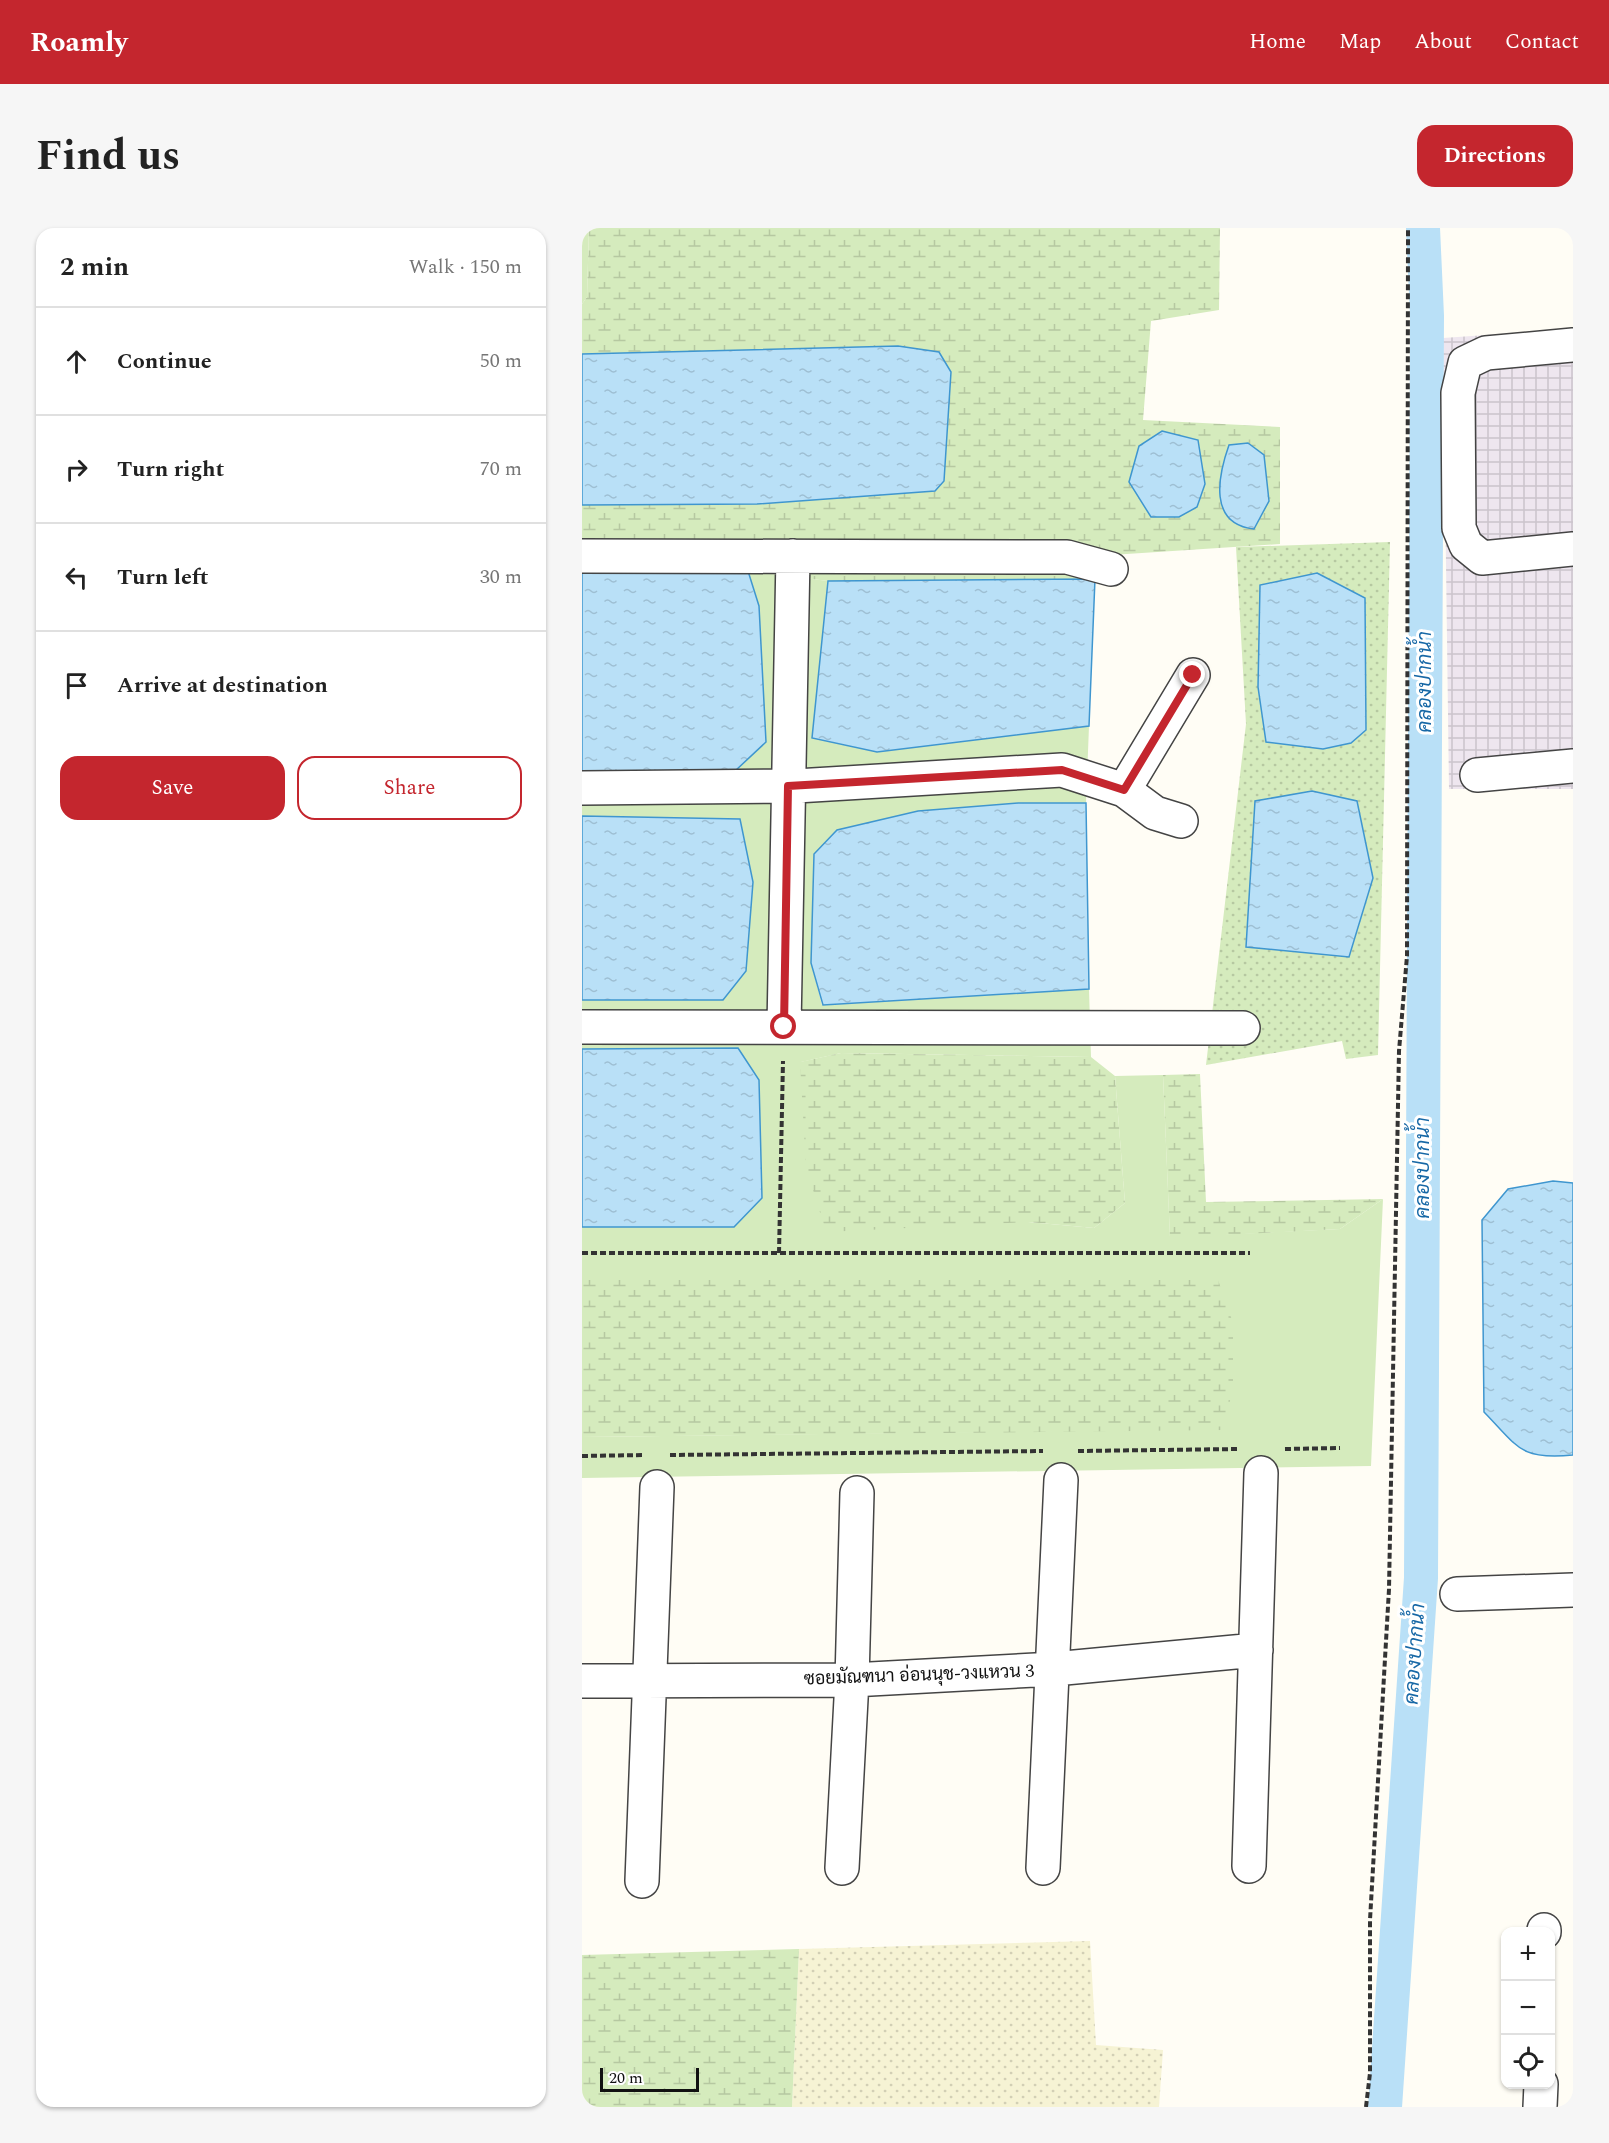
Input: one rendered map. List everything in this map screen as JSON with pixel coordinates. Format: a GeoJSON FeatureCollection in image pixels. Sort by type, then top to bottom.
{"type":"FeatureCollection","features":[{"type":"Feature","properties":{"kind":"street"},"geometry":{"type":"LineString","coordinates":[[1573,345],[1486,353],[1465,363],[1458,393],[1459,528],[1466,545],[1482,558],[1573,549]]}},
{"type":"Feature","properties":{"kind":"street"},"geometry":{"type":"LineString","coordinates":[[582,556],[1067,557],[1111,568]]}},
{"type":"Feature","properties":{"kind":"street"},"geometry":{"type":"LineString","coordinates":[[784,1027],[793,556]]}},
{"type":"Feature","properties":{"kind":"street"},"geometry":{"type":"LineString","coordinates":[[1124,790],[1193,675]]}},
{"type":"Feature","properties":{"kind":"street"},"geometry":{"type":"LineString","coordinates":[[1477,776],[1573,766]]}},
{"type":"Feature","properties":{"kind":"street"},"geometry":{"type":"LineString","coordinates":[[582,788],[788,786],[1062,770],[1124,790],[1155,813],[1181,821]]}},
{"type":"Feature","properties":{"kind":"street"},"geometry":{"type":"LineString","coordinates":[[582,1027],[1243,1028]]}},
{"type":"Feature","properties":{"kind":"street"},"geometry":{"type":"LineString","coordinates":[[1250,1866],[1262,1457]]}},
{"type":"Feature","properties":{"kind":"street"},"geometry":{"type":"LineString","coordinates":[[1043,1868],[1054,1669],[1057,1466]]}},
{"type":"Feature","properties":{"kind":"street"},"geometry":{"type":"LineString","coordinates":[[642,1881],[657,1487]]}},
{"type":"Feature","properties":{"kind":"street"},"geometry":{"type":"LineString","coordinates":[[842,1868],[852,1680],[857,1493]]}},
{"type":"Feature","properties":{"kind":"street"},"geometry":{"type":"LineString","coordinates":[[1457,1594],[1573,1590]]}},
{"type":"Feature","properties":{"kind":"street","name":"ซอยมัณฑนา อ่อนนุช-วงแหวน 3"},"geometry":{"type":"LineString","coordinates":[[582,1681],[852,1680],[1054,1669],[1256,1650]]}},
{"type":"Feature","properties":{"kind":"street"},"geometry":{"type":"LineString","coordinates":[[1540,2107],[1541,2089]]}},
{"type":"Feature","properties":{"kind":"path"},"geometry":{"type":"LineString","coordinates":[[1366,2107],[1370,2073],[1370,1920],[1389,1589],[1399,1051],[1407,956],[1408,228]]}},
{"type":"Feature","properties":{"kind":"path"},"geometry":{"type":"LineString","coordinates":[[779,1253],[784,1027]]}},
{"type":"Feature","properties":{"kind":"path"},"geometry":{"type":"LineString","coordinates":[[582,1253],[1250,1253]]}},
{"type":"Feature","properties":{"kind":"path"},"geometry":{"type":"LineString","coordinates":[[1076,1451],[1262,1457],[1340,1448]]}},
{"type":"Feature","properties":{"kind":"path"},"geometry":{"type":"LineString","coordinates":[[582,1456],[649,1455]]}},
{"type":"Feature","properties":{"kind":"path"},"geometry":{"type":"LineString","coordinates":[[660,1455],[1057,1466]]}},
{"type":"Feature","properties":{"kind":"shaded area"},"geometry":{"type":"Polygon","coordinates":[[[1573,329],[1573,789],[1449,789],[1443,338],[1573,329]]]}},
{"type":"Feature","properties":{"kind":"shaded area"},"geometry":{"type":"Polygon","coordinates":[[[1090,1941],[1096,2045],[1163,2050],[1159,2107],[792,2107],[799,1949],[1090,1941]]]}},
{"type":"Feature","properties":{"kind":"green space"},"geometry":{"type":"Polygon","coordinates":[[[582,228],[589,228],[587,297],[582,304],[582,228]]]}},
{"type":"Feature","properties":{"kind":"green space"},"geometry":{"type":"Polygon","coordinates":[[[589,228],[1220,228],[1219,310],[1151,321],[1143,420],[1280,427],[1280,544],[1096,556],[1095,579],[828,581],[748,571],[582,573],[582,505],[757,504],[935,491],[898,346],[582,354],[582,304],[587,297],[589,228]]]}},
{"type":"Feature","properties":{"kind":"green space"},"geometry":{"type":"Polygon","coordinates":[[[1390,542],[1378,1055],[1346,1059],[1342,1041],[1206,1065],[1246,724],[1236,547],[1390,542]]]}},
{"type":"Feature","properties":{"kind":"green space"},"geometry":{"type":"Polygon","coordinates":[[[748,571],[828,581],[813,738],[877,752],[1089,726],[1086,803],[1018,803],[837,830],[814,854],[811,963],[822,1005],[1089,989],[1091,1057],[841,1053],[801,1062],[1028,1222],[1094,1228],[1125,1203],[1115,1076],[1163,1075],[1170,1237],[1340,1229],[1383,1199],[1371,1466],[582,1478],[582,1437],[1224,1429],[1217,1280],[582,1280],[582,1227],[734,1227],[762,1198],[759,1080],[738,1048],[582,1049],[582,1000],[723,1000],[740,819],[582,816],[582,772],[759,606],[748,571]]]}},
{"type":"Feature","properties":{"kind":"green space"},"geometry":{"type":"Polygon","coordinates":[[[841,1053],[1091,1057],[1115,1076],[1125,1203],[1094,1228],[1028,1222],[826,1232],[806,1167],[800,1062],[841,1053]]]}},
{"type":"Feature","properties":{"kind":"green space"},"geometry":{"type":"Polygon","coordinates":[[[1200,1074],[1206,1202],[1383,1199],[1340,1229],[1170,1238],[1163,1075],[1200,1074]]]}},
{"type":"Feature","properties":{"kind":"green space"},"geometry":{"type":"Polygon","coordinates":[[[582,1280],[1218,1280],[1233,1323],[1233,1386],[1224,1430],[582,1437],[582,1280]]]}},
{"type":"Feature","properties":{"kind":"green space"},"geometry":{"type":"Polygon","coordinates":[[[799,1949],[792,2107],[582,2107],[582,1955],[799,1949]]]}},
{"type":"Feature","properties":{"kind":"water"},"geometry":{"type":"Polygon","coordinates":[[[898,346],[939,352],[951,372],[944,481],[935,491],[757,504],[582,505],[582,354],[898,346]]]}},
{"type":"Feature","properties":{"kind":"water"},"geometry":{"type":"Polygon","coordinates":[[[1162,431],[1198,440],[1205,484],[1197,507],[1179,517],[1151,517],[1129,482],[1139,446],[1162,431]]]}},
{"type":"Feature","properties":{"kind":"water"},"geometry":{"type":"Polygon","coordinates":[[[1248,443],[1264,455],[1269,501],[1254,529],[1239,525],[1229,518],[1220,497],[1222,470],[1229,445],[1248,443]]]}},
{"type":"Feature","properties":{"kind":"water"},"geometry":{"type":"Polygon","coordinates":[[[748,571],[759,606],[766,742],[735,771],[582,772],[582,573],[748,571]]]}},
{"type":"Feature","properties":{"kind":"water"},"geometry":{"type":"Polygon","coordinates":[[[1317,573],[1365,598],[1366,730],[1351,743],[1323,749],[1266,742],[1258,687],[1260,585],[1317,573]]]}},
{"type":"Feature","properties":{"kind":"water"},"geometry":{"type":"Polygon","coordinates":[[[1095,579],[1089,726],[877,752],[812,738],[828,581],[1095,579]]]}},
{"type":"Feature","properties":{"kind":"water"},"geometry":{"type":"Polygon","coordinates":[[[1312,791],[1357,801],[1373,878],[1349,957],[1246,947],[1255,801],[1312,791]]]}},
{"type":"Feature","properties":{"kind":"water"},"geometry":{"type":"Polygon","coordinates":[[[1018,803],[1086,803],[1089,989],[823,1005],[811,963],[814,854],[837,830],[918,811],[1018,803]]]}},
{"type":"Feature","properties":{"kind":"water"},"geometry":{"type":"Polygon","coordinates":[[[582,816],[740,819],[753,882],[746,971],[723,1000],[582,1000],[582,816]]]}},
{"type":"Feature","properties":{"kind":"water"},"geometry":{"type":"Polygon","coordinates":[[[738,1048],[759,1080],[762,1198],[734,1227],[582,1227],[582,1049],[738,1048]]]}},
{"type":"Feature","properties":{"kind":"water"},"geometry":{"type":"Polygon","coordinates":[[[1553,1181],[1573,1183],[1573,1455],[1555,1456],[1531,1453],[1522,1449],[1505,1435],[1484,1412],[1482,1220],[1508,1189],[1553,1181]]]}},
{"type":"Feature","properties":{"kind":"waterway","name":"คลองปากน้ำ"},"geometry":{"type":"LineString","coordinates":[[1385,2107],[1421,1578],[1427,316],[1423,228]]}},
{"type":"Feature","properties":{"kind":"route"},"geometry":{"type":"LineString","coordinates":[[784,1027],[788,786],[1062,770],[1124,790],[1193,675]]}}]}
